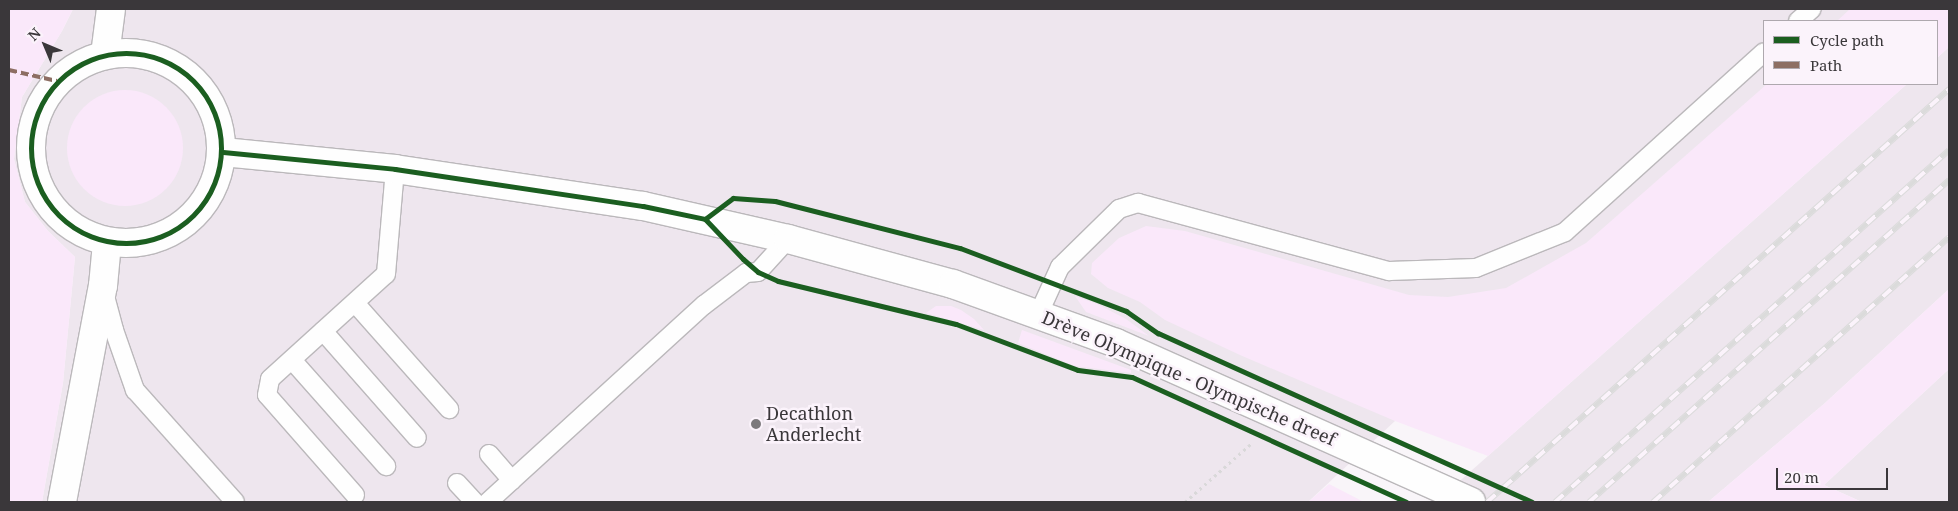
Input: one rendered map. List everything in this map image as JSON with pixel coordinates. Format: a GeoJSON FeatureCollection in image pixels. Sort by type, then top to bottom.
{"type":"FeatureCollection","features":[{"type":"Feature","properties":{"kind":"street"},"geometry":{"type":"LineString","coordinates":[[105,55],[111,9]]}},
{"type":"Feature","properties":{"kind":"street"},"geometry":{"type":"LineString","coordinates":[[134,52],[162,58],[187,73],[214,108],[223,152],[216,185],[198,213],[172,234],[140,244],[107,243],[75,230],[50,207],[34,177],[19,142],[57,82],[79,64],[105,55],[134,52]]}},
{"type":"Feature","properties":{"kind":"street","name":"Drève Olympique - Olympische dreef"},"geometry":{"type":"LineString","coordinates":[[223,152],[395,169],[643,206],[788,239],[953,284],[1039,313],[1116,343],[1471,502]]}},
{"type":"Feature","properties":{"kind":"street"},"geometry":{"type":"LineString","coordinates":[[62,502],[103,286],[107,243]]}},
{"type":"Feature","properties":{"kind":"lane"},"geometry":{"type":"LineString","coordinates":[[1799,20],[1812,9]]}},
{"type":"Feature","properties":{"kind":"lane"},"geometry":{"type":"LineString","coordinates":[[1039,313],[1060,267],[1119,210],[1138,202],[1389,272],[1476,268],[1565,232],[1763,53]]}},
{"type":"Feature","properties":{"kind":"lane"},"geometry":{"type":"LineString","coordinates":[[355,495],[267,396],[270,380],[386,274],[395,169]]}},
{"type":"Feature","properties":{"kind":"lane"},"geometry":{"type":"LineString","coordinates":[[488,502],[704,305],[746,273],[758,272],[788,239]]}},
{"type":"Feature","properties":{"kind":"lane"},"geometry":{"type":"LineString","coordinates":[[103,286],[114,330],[135,390],[235,502]]}},
{"type":"Feature","properties":{"kind":"lane"},"geometry":{"type":"LineString","coordinates":[[355,303],[450,410]]}},
{"type":"Feature","properties":{"kind":"lane"},"geometry":{"type":"LineString","coordinates":[[323,331],[418,438]]}},
{"type":"Feature","properties":{"kind":"lane"},"geometry":{"type":"LineString","coordinates":[[292,360],[386,466]]}},
{"type":"Feature","properties":{"kind":"lane"},"geometry":{"type":"LineString","coordinates":[[489,454],[512,480]]}},
{"type":"Feature","properties":{"kind":"lane"},"geometry":{"type":"LineString","coordinates":[[457,483],[475,502]]}},
{"type":"Feature","properties":{"kind":"path"},"geometry":{"type":"LineString","coordinates":[[1185,502],[1252,443]]}},
{"type":"Feature","properties":{"kind":"shaded area"},"geometry":{"type":"Polygon","coordinates":[[[9,9],[73,9],[62,31],[22,97],[14,159],[25,202],[48,231],[75,257],[63,383],[42,502],[9,502],[9,9]]]}},
{"type":"Feature","properties":{"kind":"shaded area"},"geometry":{"type":"Polygon","coordinates":[[[73,9],[1920,9],[1907,20],[1763,20],[1763,85],[1835,85],[1395,421],[1308,502],[42,502],[63,383],[75,257],[48,231],[25,202],[14,159],[22,97],[62,31],[73,9]]]}},
{"type":"Feature","properties":{"kind":"shaded area"},"geometry":{"type":"Polygon","coordinates":[[[1850,9],[1949,9],[1949,47],[1938,57],[1938,20],[1838,20],[1850,9]]]}},
{"type":"Feature","properties":{"kind":"shaded area"},"geometry":{"type":"Polygon","coordinates":[[[1949,47],[1949,289],[1825,403],[1708,502],[1436,502],[1906,85],[1938,85],[1938,57],[1949,47]]]}},
{"type":"Feature","properties":{"kind":"shaded area"},"geometry":{"type":"Polygon","coordinates":[[[1766,85],[1906,85],[1488,456],[1395,421],[1240,355],[1165,320],[1140,302],[1108,288],[1091,274],[1092,263],[1119,238],[1146,226],[1185,231],[1409,295],[1448,297],[1506,288],[1586,243],[1766,85]]]}},
{"type":"Feature","properties":{"kind":"shaded area"},"geometry":{"type":"Polygon","coordinates":[[[125,90],[147,95],[166,107],[178,126],[183,148],[178,170],[166,189],[147,201],[125,206],[103,201],[84,189],[72,170],[67,148],[72,126],[84,107],[103,95],[125,90]]]}},
{"type":"Feature","properties":{"kind":"shaded area"},"geometry":{"type":"Polygon","coordinates":[[[1949,289],[1949,369],[1824,485],[1862,502],[1708,502],[1825,403],[1949,289]]]}},
{"type":"Feature","properties":{"kind":"shaded area"},"geometry":{"type":"Polygon","coordinates":[[[1075,296],[1097,304],[1126,319],[1149,336],[1086,312],[1075,296]]]}},
{"type":"Feature","properties":{"kind":"shaded area"},"geometry":{"type":"Polygon","coordinates":[[[936,306],[951,306],[961,310],[974,319],[984,330],[926,313],[936,306]]]}},
{"type":"Feature","properties":{"kind":"shaded area"},"geometry":{"type":"Polygon","coordinates":[[[1022,330],[1131,370],[1131,373],[1075,366],[1018,343],[1022,330]]]}},
{"type":"Feature","properties":{"kind":"shaded area"},"geometry":{"type":"Polygon","coordinates":[[[1949,369],[1949,502],[1862,502],[1824,485],[1949,369]]]}},
{"type":"Feature","properties":{"kind":"shaded area"},"geometry":{"type":"Polygon","coordinates":[[[1329,484],[1364,502],[1308,502],[1329,484]]]}},
{"type":"Feature","properties":{"kind":"railway"},"geometry":{"type":"LineString","coordinates":[[1487,502],[1949,89]]}},
{"type":"Feature","properties":{"kind":"railway"},"geometry":{"type":"LineString","coordinates":[[1555,502],[1949,150]]}},
{"type":"Feature","properties":{"kind":"railway"},"geometry":{"type":"LineString","coordinates":[[1589,502],[1949,180]]}},
{"type":"Feature","properties":{"kind":"railway"},"geometry":{"type":"LineString","coordinates":[[1653,502],[1949,237]]}},
{"type":"Feature","properties":{"kind":"marked path"},"geometry":{"type":"LineString","coordinates":[[9,70],[57,81]]}},
{"type":"Feature","properties":{"kind":"cycle path"},"geometry":{"type":"LineString","coordinates":[[135,53],[145,54],[171,64],[187,74],[200,87],[214,111],[220,129],[221,148],[220,167],[214,185],[200,209],[187,222],[163,236],[145,242],[117,243],[107,242],[81,232],[65,222],[52,209],[38,185],[32,167],[31,139],[32,129],[42,103],[52,87],[65,74],[89,60],[107,54],[135,53]]}},
{"type":"Feature","properties":{"kind":"cycle path"},"geometry":{"type":"LineString","coordinates":[[223,152],[395,169],[643,206],[705,219],[758,272],[778,281],[956,324],[1078,370],[1132,377],[1406,502]]}},
{"type":"Feature","properties":{"kind":"cycle path"},"geometry":{"type":"LineString","coordinates":[[705,219],[733,198],[775,201],[960,248],[1126,311],[1158,333],[1532,502]]}},
{"type":"Feature","properties":{"kind":"place","name":"Decathlon Anderlecht"},"geometry":{"type":"Point","coordinates":[756,424]}}]}
